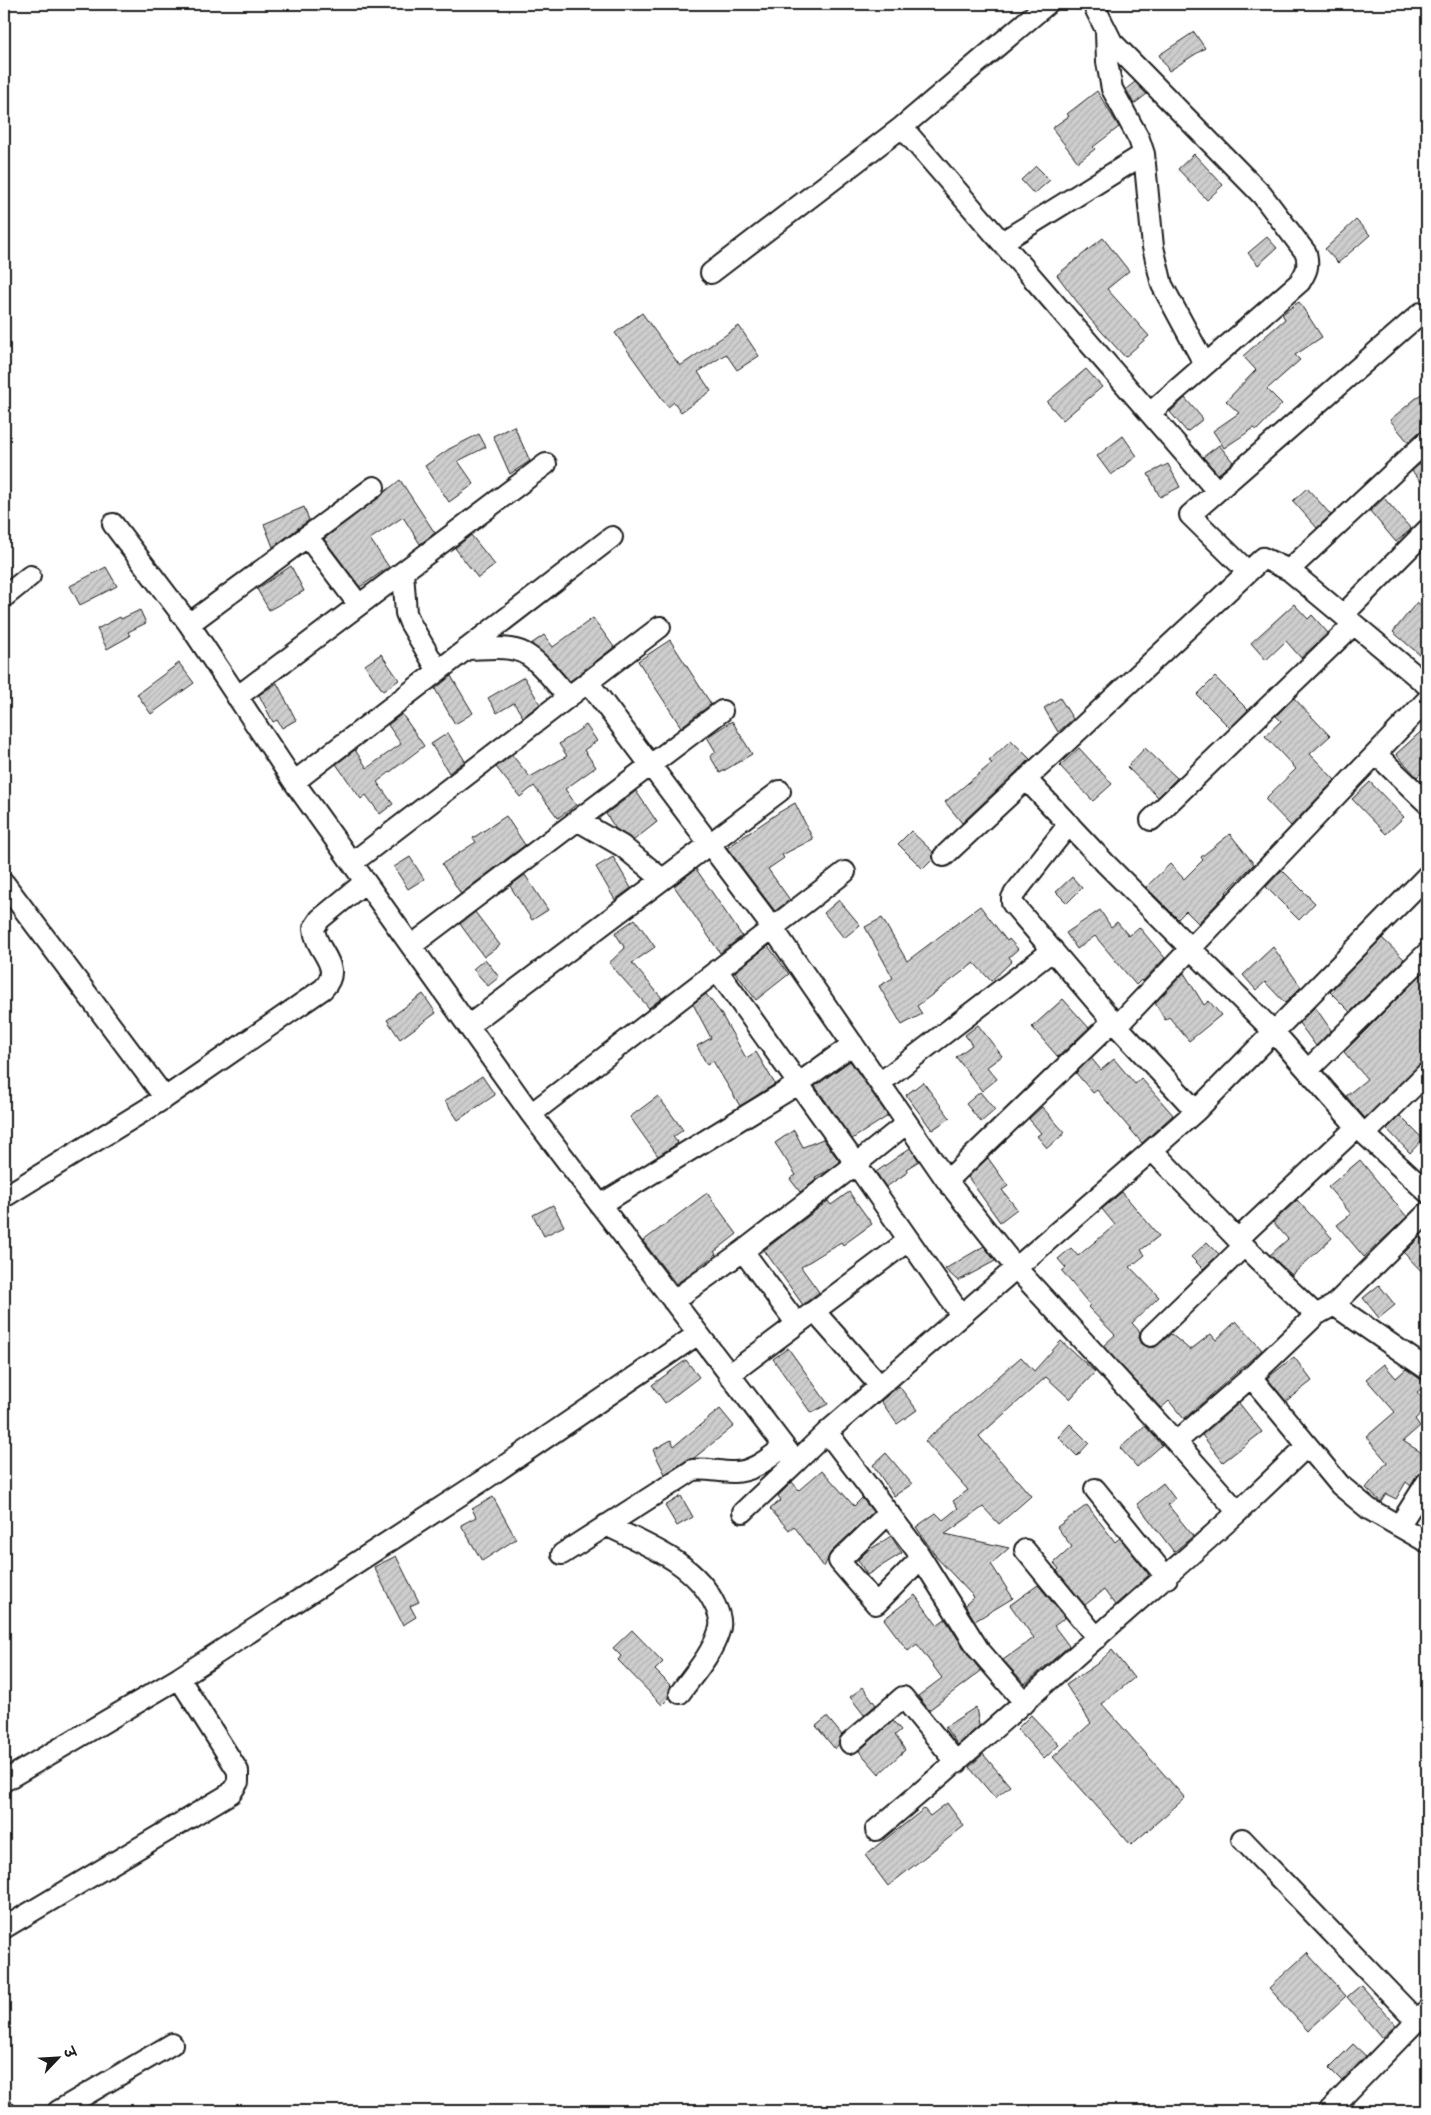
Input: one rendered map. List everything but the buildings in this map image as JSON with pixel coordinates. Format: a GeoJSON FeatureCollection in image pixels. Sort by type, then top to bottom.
{"type":"FeatureCollection","features":[{"type":"Feature","properties":{"kind":"street"},"geometry":{"type":"LineString","coordinates":[[711,273],[902,127],[1047,4]]}},
{"type":"Feature","properties":{"kind":"street"},"geometry":{"type":"LineString","coordinates":[[1093,4],[1106,32],[1121,52],[1262,195],[1306,253],[1308,264],[1307,272],[1300,282],[1150,413]]}},
{"type":"Feature","properties":{"kind":"street"},"geometry":{"type":"LineString","coordinates":[[1106,32],[1107,62],[1112,89],[1139,139],[1144,154],[1153,247],[1162,285],[1205,365]]}},
{"type":"Feature","properties":{"kind":"street"},"geometry":{"type":"LineString","coordinates":[[902,127],[1217,491]]}},
{"type":"Feature","properties":{"kind":"street"},"geometry":{"type":"LineString","coordinates":[[1002,242],[1144,154]]}},
{"type":"Feature","properties":{"kind":"street"},"geometry":{"type":"LineString","coordinates":[[1248,572],[1190,515],[1422,313]]}},
{"type":"Feature","properties":{"kind":"street"},"geometry":{"type":"LineString","coordinates":[[1289,570],[1427,442]]}},
{"type":"Feature","properties":{"kind":"street"},"geometry":{"type":"LineString","coordinates":[[237,697],[546,464]]}},
{"type":"Feature","properties":{"kind":"street"},"geometry":{"type":"LineString","coordinates":[[189,624],[374,487]]}},
{"type":"Feature","properties":{"kind":"street"},"geometry":{"type":"LineString","coordinates":[[114,524],[189,624],[294,782],[531,1114],[790,1455]]}},
{"type":"Feature","properties":{"kind":"street"},"geometry":{"type":"LineString","coordinates":[[1151,820],[1348,620],[1427,530]]}},
{"type":"Feature","properties":{"kind":"street"},"geometry":{"type":"LineString","coordinates":[[307,536],[359,605]]}},
{"type":"Feature","properties":{"kind":"street"},"geometry":{"type":"LineString","coordinates":[[294,782],[612,537]]}},
{"type":"Feature","properties":{"kind":"street"},"geometry":{"type":"LineString","coordinates":[[944,856],[1263,558],[1289,570],[1348,620],[1424,677]]}},
{"type":"Feature","properties":{"kind":"street"},"geometry":{"type":"LineString","coordinates":[[403,572],[406,612],[410,623],[438,670]]}},
{"type":"Feature","properties":{"kind":"street"},"geometry":{"type":"LineString","coordinates":[[4,597],[30,576]]}},
{"type":"Feature","properties":{"kind":"street"},"geometry":{"type":"LineString","coordinates":[[352,863],[660,627]]}},
{"type":"Feature","properties":{"kind":"street"},"geometry":{"type":"LineString","coordinates":[[466,649],[515,650],[523,652],[568,697]]}},
{"type":"Feature","properties":{"kind":"street"},"geometry":{"type":"LineString","coordinates":[[588,682],[772,927],[947,1181],[1016,1268],[1238,1512]]}},
{"type":"Feature","properties":{"kind":"street"},"geometry":{"type":"LineString","coordinates":[[947,1181],[1115,1023],[1190,948],[1427,700]]}},
{"type":"Feature","properties":{"kind":"street"},"geometry":{"type":"LineString","coordinates":[[411,946],[722,711]]}},
{"type":"Feature","properties":{"kind":"street"},"geometry":{"type":"LineString","coordinates":[[1376,754],[1427,803]]}},
{"type":"Feature","properties":{"kind":"street"},"geometry":{"type":"LineString","coordinates":[[1026,779],[1105,863],[1274,1032],[1361,1131],[1427,1192]]}},
{"type":"Feature","properties":{"kind":"street"},"geometry":{"type":"LineString","coordinates":[[468,1026],[780,791]]}},
{"type":"Feature","properties":{"kind":"street"},"geometry":{"type":"LineString","coordinates":[[577,820],[622,846],[662,879]]}},
{"type":"Feature","properties":{"kind":"street"},"geometry":{"type":"LineString","coordinates":[[1069,824],[1012,898],[1017,911],[1115,1023],[1196,1110]]}},
{"type":"Feature","properties":{"kind":"street"},"geometry":{"type":"LineString","coordinates":[[531,1114],[845,872]]}},
{"type":"Feature","properties":{"kind":"street"},"geometry":{"type":"LineString","coordinates":[[562,1554],[693,1470],[705,1468],[734,1473],[748,1470],[790,1455],[827,1432],[1196,1110],[1427,876]]}},
{"type":"Feature","properties":{"kind":"street"},"geometry":{"type":"LineString","coordinates":[[4,1196],[166,1098],[323,989],[330,982],[332,973],[314,928],[320,919],[365,882]]}},
{"type":"Feature","properties":{"kind":"street"},"geometry":{"type":"LineString","coordinates":[[4,883],[166,1098]]}},
{"type":"Feature","properties":{"kind":"street"},"geometry":{"type":"LineString","coordinates":[[880,1083],[1053,950]]}},
{"type":"Feature","properties":{"kind":"street"},"geometry":{"type":"LineString","coordinates":[[1308,1070],[1427,952]]}},
{"type":"Feature","properties":{"kind":"street"},"geometry":{"type":"LineString","coordinates":[[717,970],[962,1315]]}},
{"type":"Feature","properties":{"kind":"street"},"geometry":{"type":"LineString","coordinates":[[600,1205],[798,1084],[853,1044]]}},
{"type":"Feature","properties":{"kind":"street"},"geometry":{"type":"LineString","coordinates":[[1151,1336],[1241,1243],[1361,1131],[1427,1073]]}},
{"type":"Feature","properties":{"kind":"street"},"geometry":{"type":"LineString","coordinates":[[673,1301],[742,1251],[907,1123]]}},
{"type":"Feature","properties":{"kind":"street"},"geometry":{"type":"LineString","coordinates":[[1152,1150],[1241,1243],[1316,1315]]}},
{"type":"Feature","properties":{"kind":"street"},"geometry":{"type":"LineString","coordinates":[[1176,1442],[1251,1377],[1316,1315],[1334,1305],[1427,1213]]}},
{"type":"Feature","properties":{"kind":"street"},"geometry":{"type":"LineString","coordinates":[[729,1375],[909,1240]]}},
{"type":"Feature","properties":{"kind":"street"},"geometry":{"type":"LineString","coordinates":[[742,1251],[797,1324]]}},
{"type":"Feature","properties":{"kind":"street"},"geometry":{"type":"LineString","coordinates":[[1334,1305],[1427,1369]]}},
{"type":"Feature","properties":{"kind":"street"},"geometry":{"type":"LineString","coordinates":[[814,1311],[880,1386]]}},
{"type":"Feature","properties":{"kind":"street"},"geometry":{"type":"LineString","coordinates":[[4,1781],[179,1678],[485,1479],[698,1334]]}},
{"type":"Feature","properties":{"kind":"street"},"geometry":{"type":"LineString","coordinates":[[1251,1377],[1340,1485],[1369,1510],[1427,1542]]}},
{"type":"Feature","properties":{"kind":"street"},"geometry":{"type":"LineString","coordinates":[[827,1432],[921,1558],[979,1650],[1025,1703]]}},
{"type":"Feature","properties":{"kind":"street"},"geometry":{"type":"LineString","coordinates":[[876,1830],[957,1763],[1167,1578],[1307,1446]]}},
{"type":"Feature","properties":{"kind":"street"},"geometry":{"type":"LineString","coordinates":[[743,1512],[790,1455]]}},
{"type":"Feature","properties":{"kind":"street"},"geometry":{"type":"LineString","coordinates":[[1398,1526],[1427,1482]]}},
{"type":"Feature","properties":{"kind":"street"},"geometry":{"type":"LineString","coordinates":[[1095,1489],[1167,1578]]}},
{"type":"Feature","properties":{"kind":"street"},"geometry":{"type":"LineString","coordinates":[[889,1513],[839,1561],[876,1604],[921,1558]]}},
{"type":"Feature","properties":{"kind":"street"},"geometry":{"type":"LineString","coordinates":[[606,1525],[664,1554],[695,1575],[711,1596],[719,1613],[720,1630],[711,1649],[680,1693]]}},
{"type":"Feature","properties":{"kind":"street"},"geometry":{"type":"LineString","coordinates":[[1025,1550],[1097,1638]]}},
{"type":"Feature","properties":{"kind":"street"},"geometry":{"type":"LineString","coordinates":[[4,1928],[231,1793],[238,1782],[238,1771],[179,1678]]}},
{"type":"Feature","properties":{"kind":"street"},"geometry":{"type":"LineString","coordinates":[[850,1743],[903,1697],[957,1763]]}},
{"type":"Feature","properties":{"kind":"street"},"geometry":{"type":"LineString","coordinates":[[1242,1839],[1422,2015],[1329,2111]]}},
{"type":"Feature","properties":{"kind":"street"},"geometry":{"type":"LineString","coordinates":[[58,2111],[172,2044]]}}]}
